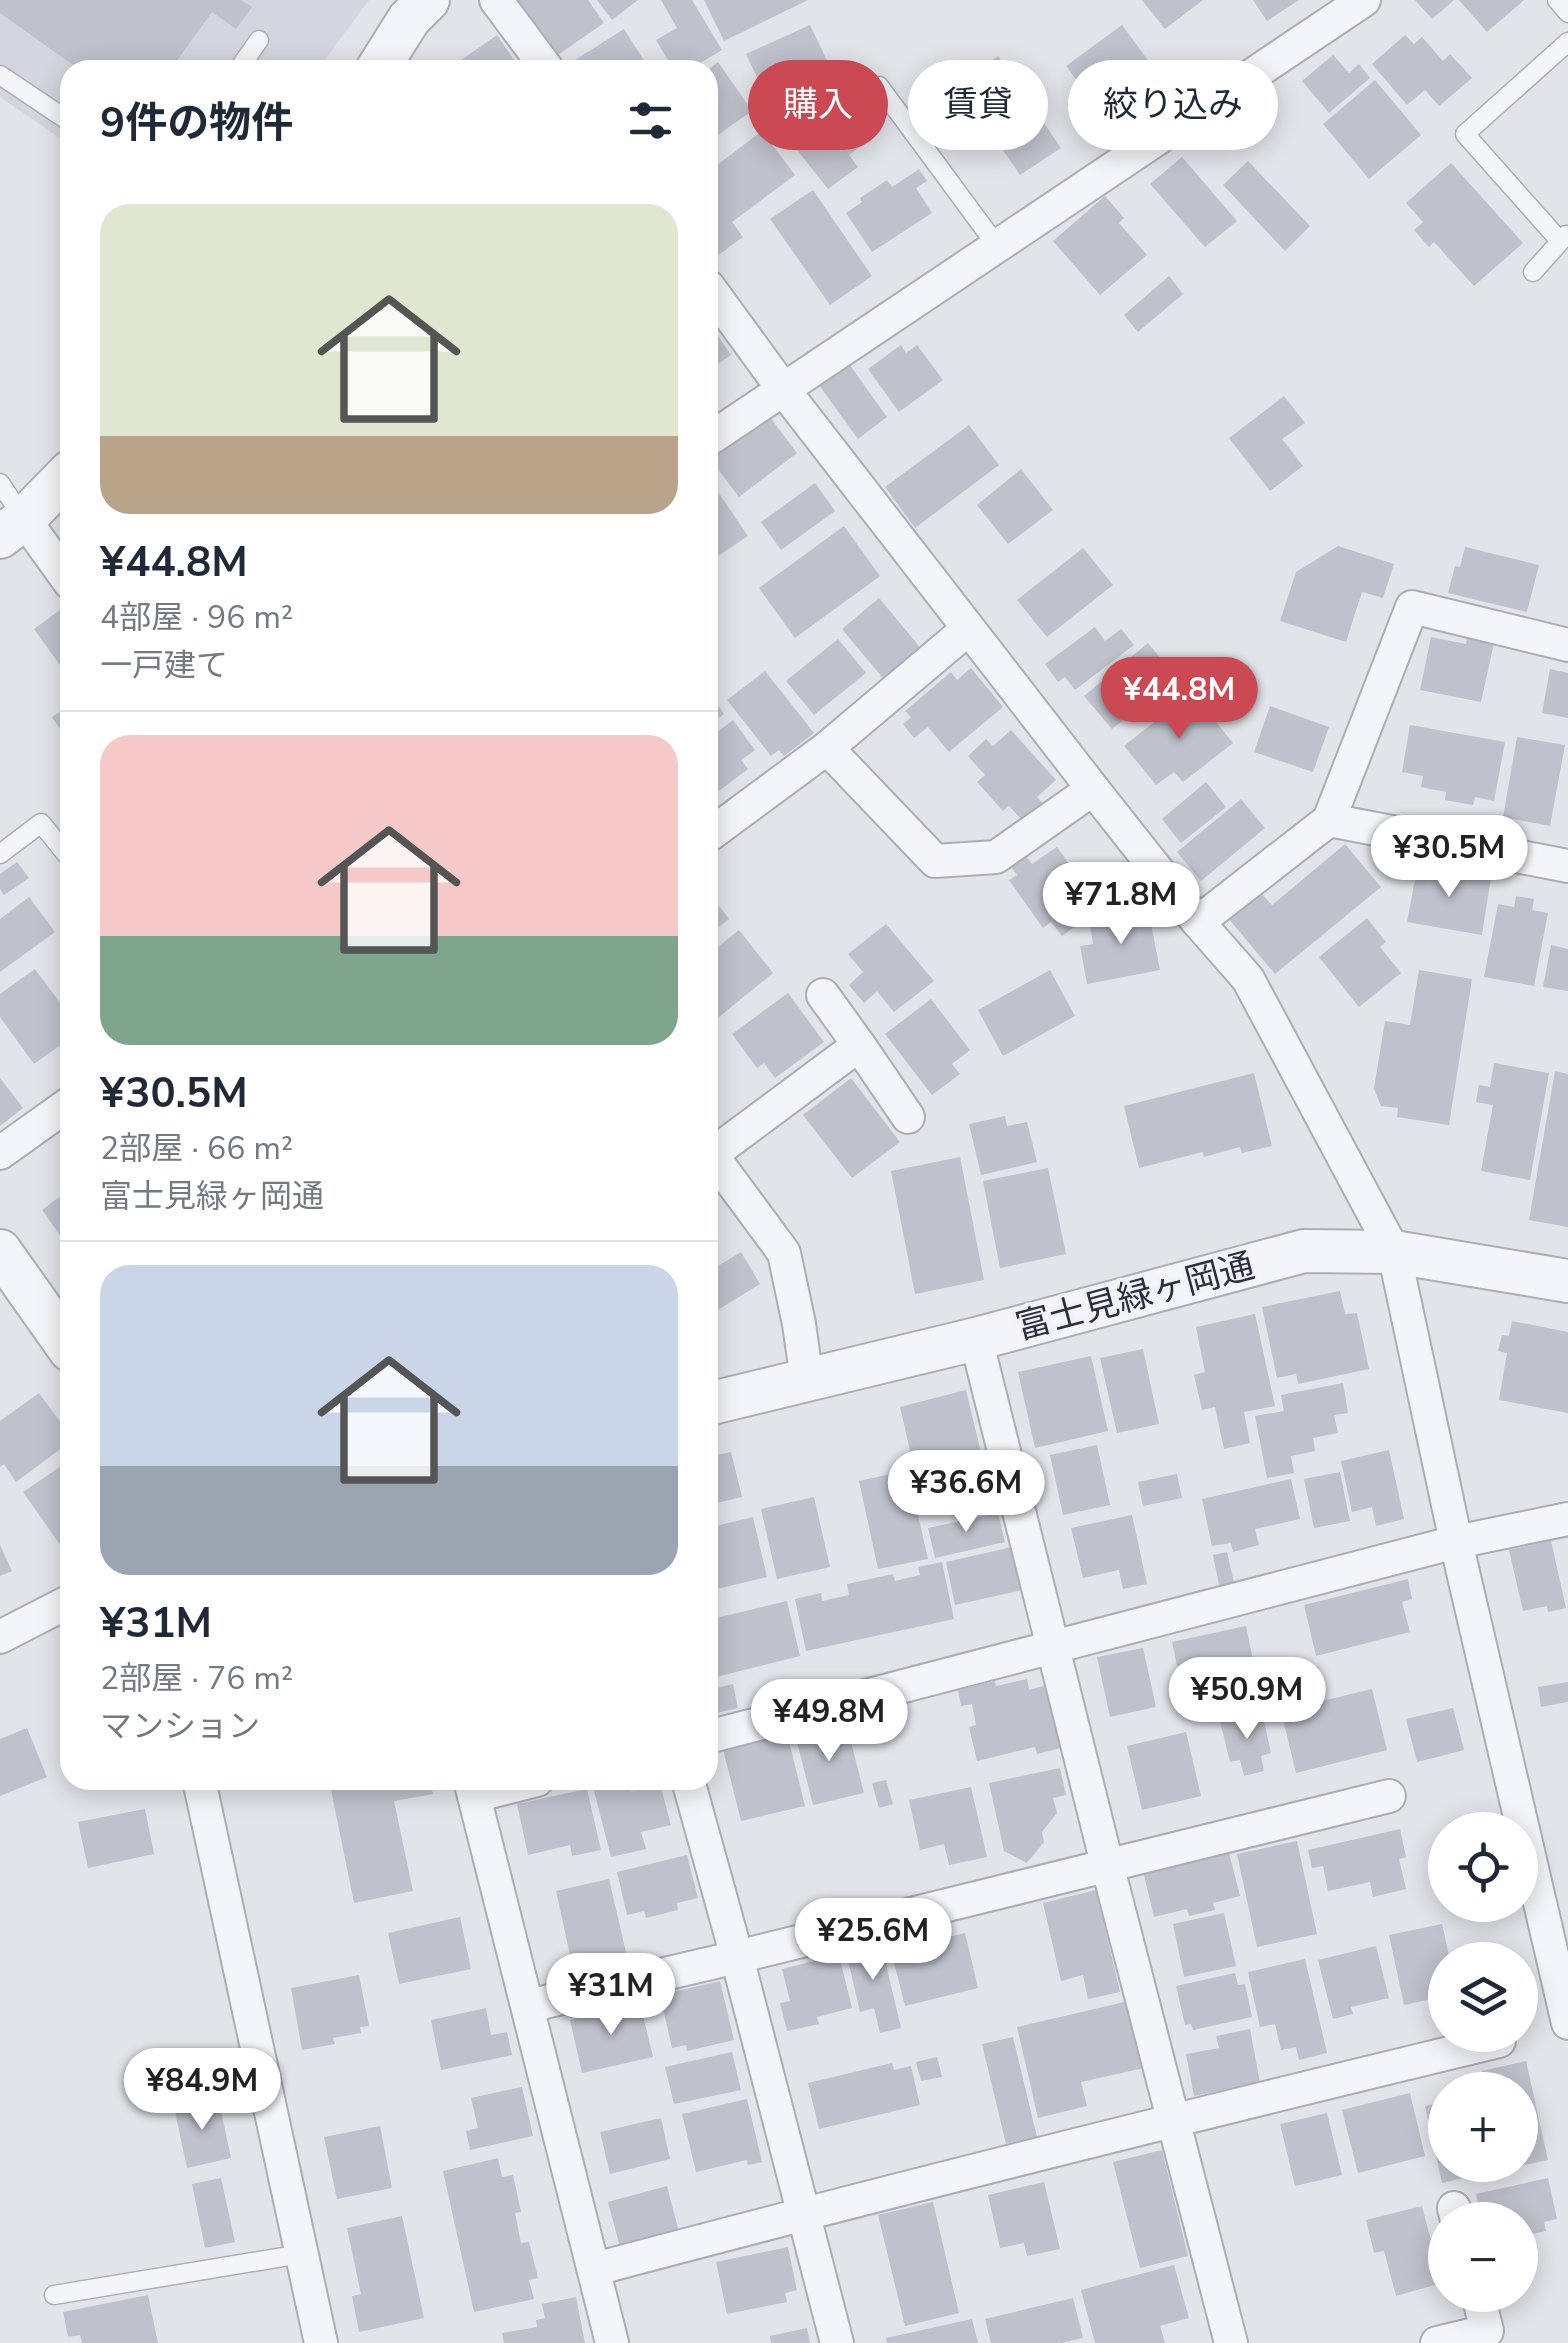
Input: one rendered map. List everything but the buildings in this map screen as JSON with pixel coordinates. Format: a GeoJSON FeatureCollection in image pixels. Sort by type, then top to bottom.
{"type":"FeatureCollection","features":[{"type":"Feature","properties":{"kind":"street"},"geometry":{"type":"LineString","coordinates":[[382,60],[409,19],[428,0]]}},
{"type":"Feature","properties":{"kind":"street"},"geometry":{"type":"LineString","coordinates":[[496,0],[541,60]]}},
{"type":"Feature","properties":{"kind":"street"},"geometry":{"type":"LineString","coordinates":[[718,433],[1364,0]]}},
{"type":"Feature","properties":{"kind":"street"},"geometry":{"type":"LineString","coordinates":[[718,300],[968,629],[1198,922],[1248,979],[1394,1252],[1456,1542],[1568,2022]]}},
{"type":"Feature","properties":{"kind":"street"},"geometry":{"type":"LineString","coordinates":[[60,482],[12,528],[60,574]]}},
{"type":"Feature","properties":{"kind":"street"},"geometry":{"type":"LineString","coordinates":[[1198,922],[1329,820],[1412,607],[1568,645]]}},
{"type":"Feature","properties":{"kind":"street"},"geometry":{"type":"LineString","coordinates":[[718,829],[826,748],[968,629]]}},
{"type":"Feature","properties":{"kind":"street"},"geometry":{"type":"LineString","coordinates":[[826,748],[935,861],[996,857],[1093,789]]}},
{"type":"Feature","properties":{"kind":"street"},"geometry":{"type":"LineString","coordinates":[[1329,820],[1568,866]]}},
{"type":"Feature","properties":{"kind":"street"},"geometry":{"type":"LineString","coordinates":[[822,994],[908,1117]]}},
{"type":"Feature","properties":{"kind":"street"},"geometry":{"type":"LineString","coordinates":[[718,1146],[859,1045]]}},
{"type":"Feature","properties":{"kind":"street"},"geometry":{"type":"LineString","coordinates":[[0,1153],[60,1109]]}},
{"type":"Feature","properties":{"kind":"street"},"geometry":{"type":"LineString","coordinates":[[718,1164],[784,1253],[807,1380]]}},
{"type":"Feature","properties":{"kind":"street"},"geometry":{"type":"LineString","coordinates":[[0,1251],[60,1336]]}},
{"type":"Feature","properties":{"kind":"street","name":"富士見緑ヶ岡通"},"geometry":{"type":"LineString","coordinates":[[718,1402],[976,1339],[1304,1251],[1394,1252],[1568,1282]]}},
{"type":"Feature","properties":{"kind":"street"},"geometry":{"type":"LineString","coordinates":[[976,1339],[1230,2343]]}},
{"type":"Feature","properties":{"kind":"street"},"geometry":{"type":"LineString","coordinates":[[718,1734],[1456,1542],[1568,1519]]}},
{"type":"Feature","properties":{"kind":"street"},"geometry":{"type":"LineString","coordinates":[[0,1638],[60,1606]]}},
{"type":"Feature","properties":{"kind":"street"},"geometry":{"type":"LineString","coordinates":[[200,1790],[321,2343]]}},
{"type":"Feature","properties":{"kind":"street"},"geometry":{"type":"LineString","coordinates":[[473,1790],[612,2343]]}},
{"type":"Feature","properties":{"kind":"street"},"geometry":{"type":"LineString","coordinates":[[691,1790],[838,2343]]}},
{"type":"Feature","properties":{"kind":"street"},"geometry":{"type":"LineString","coordinates":[[528,2006],[1389,1796]]}},
{"type":"Feature","properties":{"kind":"street"},"geometry":{"type":"LineString","coordinates":[[595,2269],[1454,2052]]}},
{"type":"Feature","properties":{"kind":"street"},"geometry":{"type":"LineString","coordinates":[[1437,2343],[1487,2330],[1482,2312]]}},
{"type":"Feature","properties":{"kind":"lane"},"geometry":{"type":"LineString","coordinates":[[1557,0],[1568,13]]}},
{"type":"Feature","properties":{"kind":"lane"},"geometry":{"type":"LineString","coordinates":[[245,60],[259,40]]}},
{"type":"Feature","properties":{"kind":"lane"},"geometry":{"type":"LineString","coordinates":[[1533,272],[1564,237],[1465,134],[1568,42]]}},
{"type":"Feature","properties":{"kind":"lane"},"geometry":{"type":"LineString","coordinates":[[0,76],[60,115]]}},
{"type":"Feature","properties":{"kind":"lane"},"geometry":{"type":"LineString","coordinates":[[888,99],[998,246]]}},
{"type":"Feature","properties":{"kind":"lane"},"geometry":{"type":"LineString","coordinates":[[0,483],[12,528]]}},
{"type":"Feature","properties":{"kind":"lane"},"geometry":{"type":"LineString","coordinates":[[0,854],[41,823],[60,846]]}},
{"type":"Feature","properties":{"kind":"lane"},"geometry":{"type":"LineString","coordinates":[[54,2294],[302,2254]]}},
{"type":"Feature","properties":{"kind":"shaded area"},"geometry":{"type":"Polygon","coordinates":[[[0,0],[369,0],[324,60],[60,60],[60,138],[0,97],[0,0]]]}}]}
